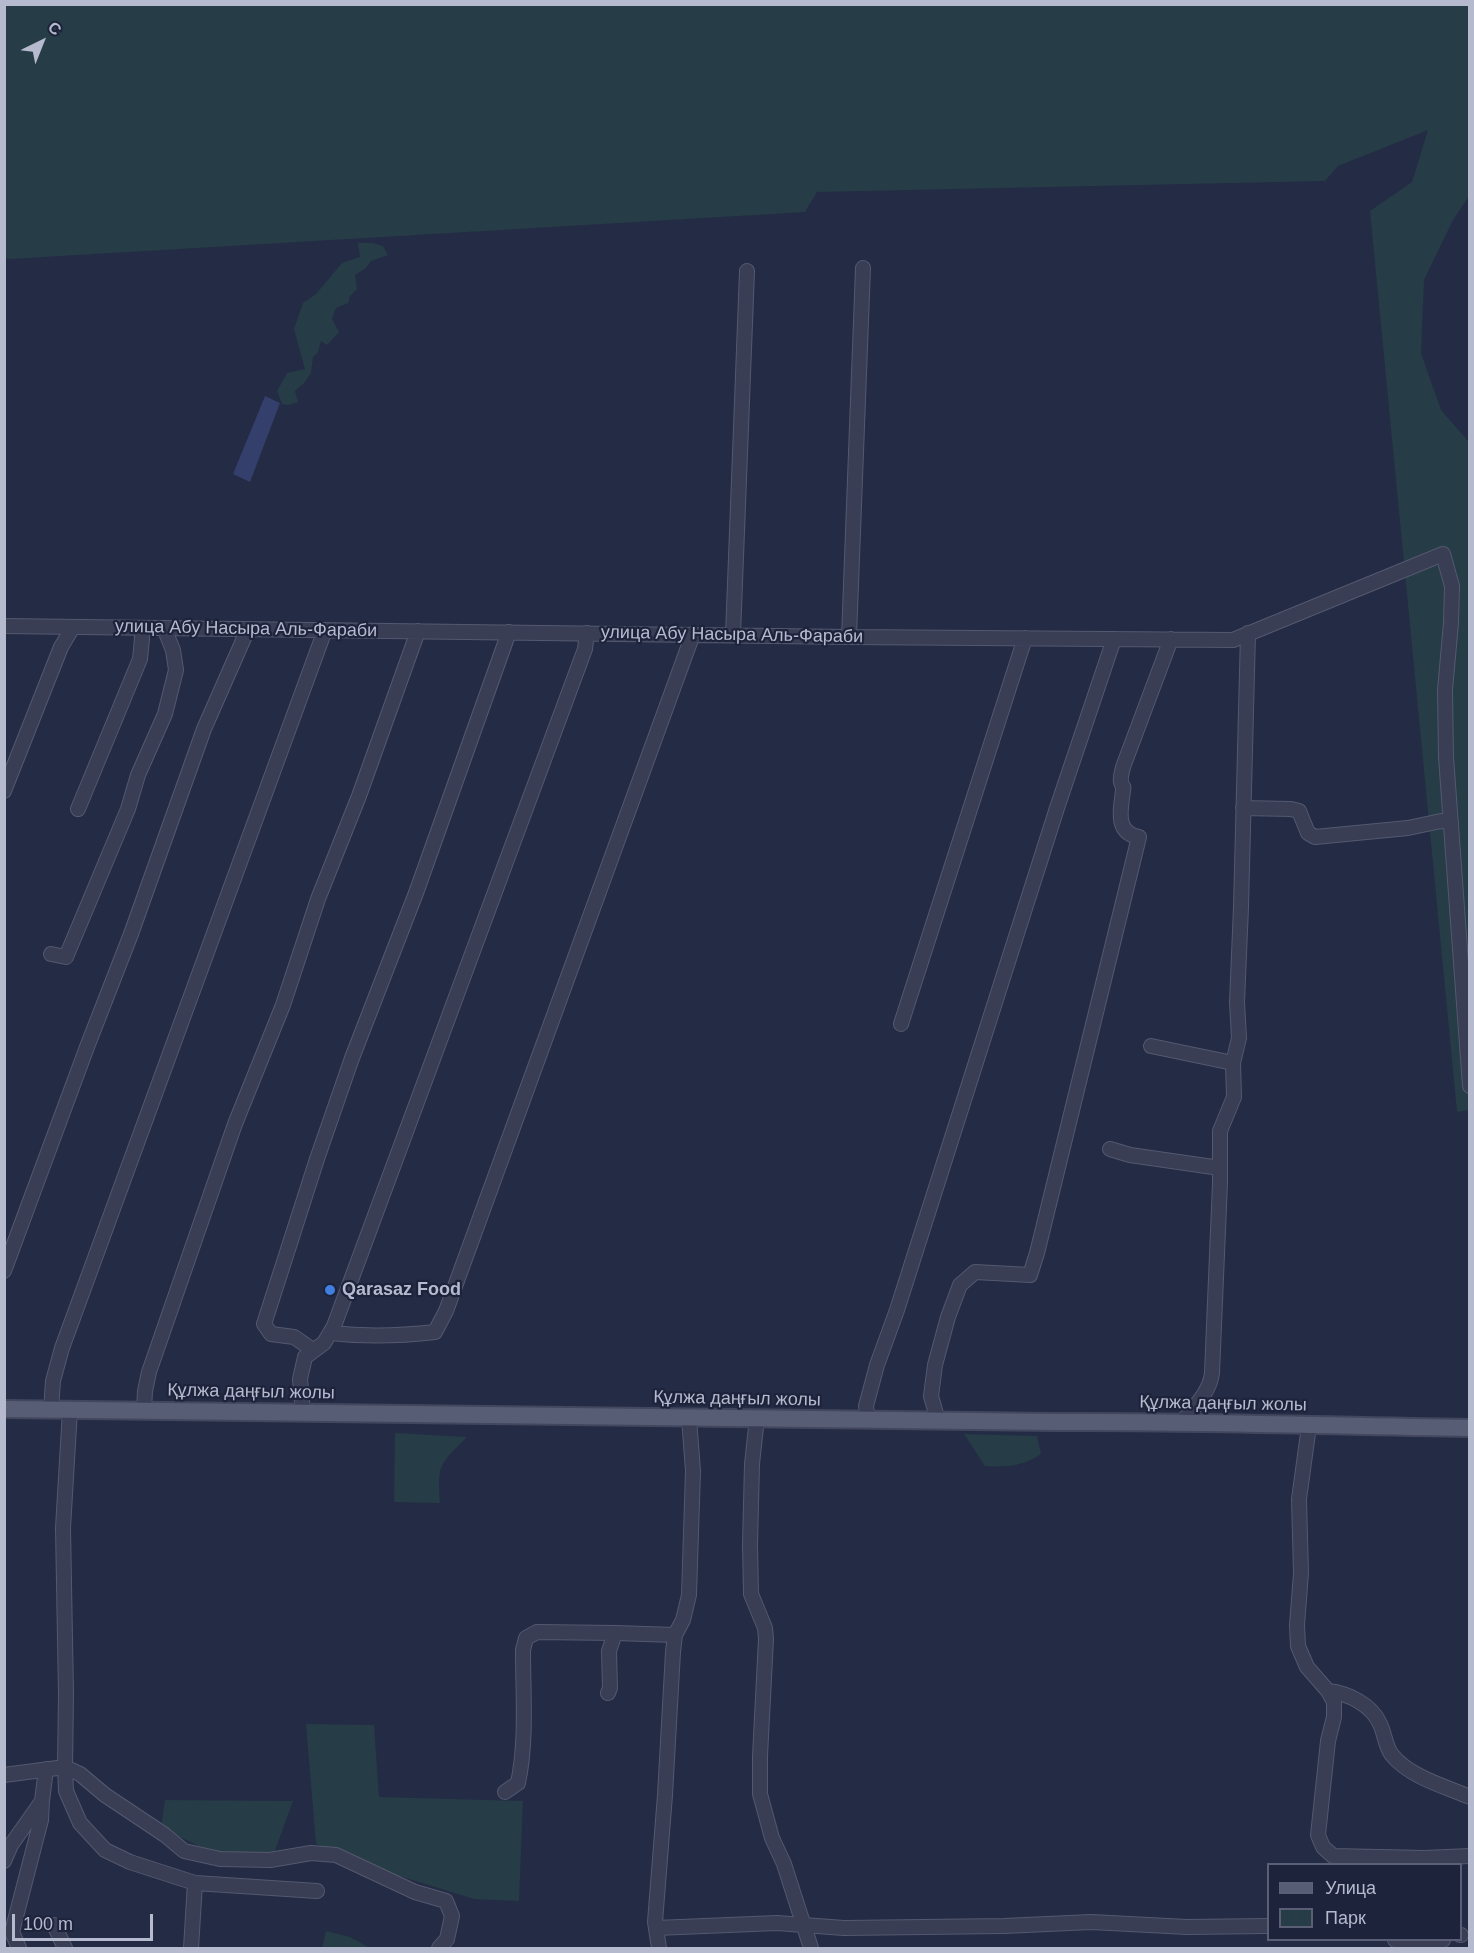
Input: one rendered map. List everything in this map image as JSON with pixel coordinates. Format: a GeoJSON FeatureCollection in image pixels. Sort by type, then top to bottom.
{"type":"FeatureCollection","features":[{"type":"Feature","properties":{"kind":"main road","name":"Құлжа даңғыл жолы"},"geometry":{"type":"LineString","coordinates":[[4,1409],[1183,1422],[1470,1428]]}},
{"type":"Feature","properties":{"kind":"street"},"geometry":{"type":"LineString","coordinates":[[849,638],[863,268]]}},
{"type":"Feature","properties":{"kind":"street"},"geometry":{"type":"LineString","coordinates":[[733,635],[747,270]]}},
{"type":"Feature","properties":{"kind":"street","name":"улица Абу Насыра Аль-Фараби"},"geometry":{"type":"LineString","coordinates":[[4,626],[849,638],[1233,640],[1443,555],[1452,586],[1445,690],[1446,757],[1451,822]]}},
{"type":"Feature","properties":{"kind":"street"},"geometry":{"type":"LineString","coordinates":[[4,791],[61,647],[73,627]]}},
{"type":"Feature","properties":{"kind":"street"},"geometry":{"type":"LineString","coordinates":[[78,809],[140,659],[143,628]]}},
{"type":"Feature","properties":{"kind":"street"},"geometry":{"type":"LineString","coordinates":[[51,954],[66,957],[128,808],[138,775],[165,714],[176,670],[164,628]]}},
{"type":"Feature","properties":{"kind":"street"},"geometry":{"type":"LineString","coordinates":[[4,1271],[131,934],[204,729],[248,629]]}},
{"type":"Feature","properties":{"kind":"street"},"geometry":{"type":"LineString","coordinates":[[51,1410],[53,1381],[62,1348],[325,630]]}},
{"type":"Feature","properties":{"kind":"street"},"geometry":{"type":"LineString","coordinates":[[144,1410],[149,1372],[235,1124],[283,1005],[318,898],[359,796],[418,631]]}},
{"type":"Feature","properties":{"kind":"street"},"geometry":{"type":"LineString","coordinates":[[313,1350],[294,1337],[271,1334],[264,1324],[352,1058],[416,893],[509,632]]}},
{"type":"Feature","properties":{"kind":"street"},"geometry":{"type":"LineString","coordinates":[[303,1413],[300,1389],[301,1368],[305,1358],[324,1343],[331,1333],[585,650],[587,633]]}},
{"type":"Feature","properties":{"kind":"street"},"geometry":{"type":"LineString","coordinates":[[1183,1422],[1207,1391],[1211,1381],[1220,1131],[1234,1096],[1233,1064],[1239,1038],[1236,1002],[1248,633]]}},
{"type":"Feature","properties":{"kind":"street"},"geometry":{"type":"LineString","coordinates":[[331,1333],[400,1336],[435,1332],[446,1311],[693,634]]}},
{"type":"Feature","properties":{"kind":"street"},"geometry":{"type":"LineString","coordinates":[[901,1024],[1025,638]]}},
{"type":"Feature","properties":{"kind":"street"},"geometry":{"type":"LineString","coordinates":[[868,1420],[866,1406],[877,1365],[1114,639]]}},
{"type":"Feature","properties":{"kind":"street"},"geometry":{"type":"LineString","coordinates":[[938,1421],[931,1396],[935,1365],[948,1317],[960,1286],[975,1272],[1030,1275],[1037,1253],[1139,837],[1125,829],[1119,818],[1123,788],[1120,780],[1172,639]]}},
{"type":"Feature","properties":{"kind":"street"},"geometry":{"type":"LineString","coordinates":[[1243,808],[1291,809],[1299,812],[1308,833],[1315,837],[1408,828],[1441,821],[1451,822],[1470,1086]]}},
{"type":"Feature","properties":{"kind":"street"},"geometry":{"type":"LineString","coordinates":[[1151,1046],[1233,1064]]}},
{"type":"Feature","properties":{"kind":"street"},"geometry":{"type":"LineString","coordinates":[[1110,1149],[1130,1155],[1220,1168]]}},
{"type":"Feature","properties":{"kind":"street"},"geometry":{"type":"LineString","coordinates":[[70,1410],[63,1528],[65,1767],[66,1791],[80,1823],[105,1850],[130,1862],[195,1883],[317,1891]]}},
{"type":"Feature","properties":{"kind":"street"},"geometry":{"type":"LineString","coordinates":[[659,1948],[656,1928],[673,1652],[675,1635],[683,1620],[689,1595],[693,1471],[689,1418]]}},
{"type":"Feature","properties":{"kind":"street"},"geometry":{"type":"LineString","coordinates":[[758,1418],[752,1464],[750,1545],[751,1594],[765,1628],[766,1639],[760,1794],[772,1838],[784,1864],[812,1948]]}},
{"type":"Feature","properties":{"kind":"street"},"geometry":{"type":"LineString","coordinates":[[1309,1426],[1299,1499],[1301,1573],[1297,1625],[1298,1646],[1307,1667],[1328,1691],[1334,1702],[1318,1835],[1323,1847],[1333,1856],[1470,1856]]}},
{"type":"Feature","properties":{"kind":"street"},"geometry":{"type":"LineString","coordinates":[[505,1792],[518,1783],[521,1766],[524,1740],[523,1650],[526,1638],[537,1632],[675,1635]]}},
{"type":"Feature","properties":{"kind":"street"},"geometry":{"type":"LineString","coordinates":[[608,1693],[610,1688],[609,1651],[615,1634]]}},
{"type":"Feature","properties":{"kind":"street"},"geometry":{"type":"LineString","coordinates":[[1328,1691],[1342,1693],[1373,1711],[1381,1725],[1391,1754],[1410,1770],[1470,1797]]}},
{"type":"Feature","properties":{"kind":"street"},"geometry":{"type":"LineString","coordinates":[[4,1774],[65,1767],[80,1774],[105,1795],[165,1835],[184,1851],[220,1859],[270,1860],[311,1853],[336,1855],[415,1892],[446,1901],[452,1916],[447,1939],[439,1948]]}},
{"type":"Feature","properties":{"kind":"street"},"geometry":{"type":"LineString","coordinates":[[19,1948],[12,1932],[41,1820],[46,1769]]}},
{"type":"Feature","properties":{"kind":"street"},"geometry":{"type":"LineString","coordinates":[[4,1861],[11,1845],[42,1801]]}},
{"type":"Feature","properties":{"kind":"street"},"geometry":{"type":"LineString","coordinates":[[190,1948],[195,1883]]}},
{"type":"Feature","properties":{"kind":"street"},"geometry":{"type":"LineString","coordinates":[[656,1928],[777,1923],[844,1928],[1091,1922],[1187,1927],[1267,1926]]}},
{"type":"Feature","properties":{"kind":"street"},"geometry":{"type":"LineString","coordinates":[[54,1925],[65,1948]]}},
{"type":"Feature","properties":{"kind":"street"},"geometry":{"type":"LineString","coordinates":[[1401,1941],[1424,1945],[1439,1941]]}},
{"type":"Feature","properties":{"kind":"green space"},"geometry":{"type":"Polygon","coordinates":[[[4,5],[1469,5],[1469,196],[1453,220],[1424,280],[1421,353],[1441,410],[1469,442],[1469,1110],[1457,1112],[1370,211],[1412,182],[1428,130],[1338,166],[1325,181],[817,192],[805,212],[10,259],[4,258],[4,5]]]}},
{"type":"Feature","properties":{"kind":"green space"},"geometry":{"type":"Polygon","coordinates":[[[358,243],[383,246],[388,255],[371,261],[366,268],[355,275],[357,289],[350,296],[348,303],[336,308],[332,319],[339,332],[327,345],[321,341],[318,352],[313,357],[311,373],[295,391],[298,402],[282,404],[277,391],[287,373],[305,369],[294,329],[303,303],[316,294],[342,263],[360,257],[358,243]]]}},
{"type":"Feature","properties":{"kind":"green space"},"geometry":{"type":"Polygon","coordinates":[[[395,1433],[467,1437],[442,1466],[439,1480],[440,1503],[394,1502],[395,1433]]]}},
{"type":"Feature","properties":{"kind":"green space"},"geometry":{"type":"Polygon","coordinates":[[[964,1434],[1037,1436],[1041,1454],[1027,1462],[1014,1465],[985,1466],[964,1434]]]}},
{"type":"Feature","properties":{"kind":"green space"},"geometry":{"type":"Polygon","coordinates":[[[306,1724],[374,1725],[379,1797],[523,1801],[519,1901],[474,1899],[370,1867],[316,1844],[306,1724]]]}},
{"type":"Feature","properties":{"kind":"green space"},"geometry":{"type":"Polygon","coordinates":[[[165,1800],[293,1801],[274,1853],[241,1857],[199,1846],[161,1828],[165,1800]]]}},
{"type":"Feature","properties":{"kind":"green space"},"geometry":{"type":"Polygon","coordinates":[[[326,1931],[350,1937],[370,1948],[322,1948],[326,1931]]]}},
{"type":"Feature","properties":{"kind":"water"},"geometry":{"type":"Polygon","coordinates":[[[265,396],[280,403],[250,482],[233,474],[265,396]]]}},
{"type":"Feature","properties":{"kind":"place","name":"Qarasaz Food"},"geometry":{"type":"Point","coordinates":[330,1290]}}]}
